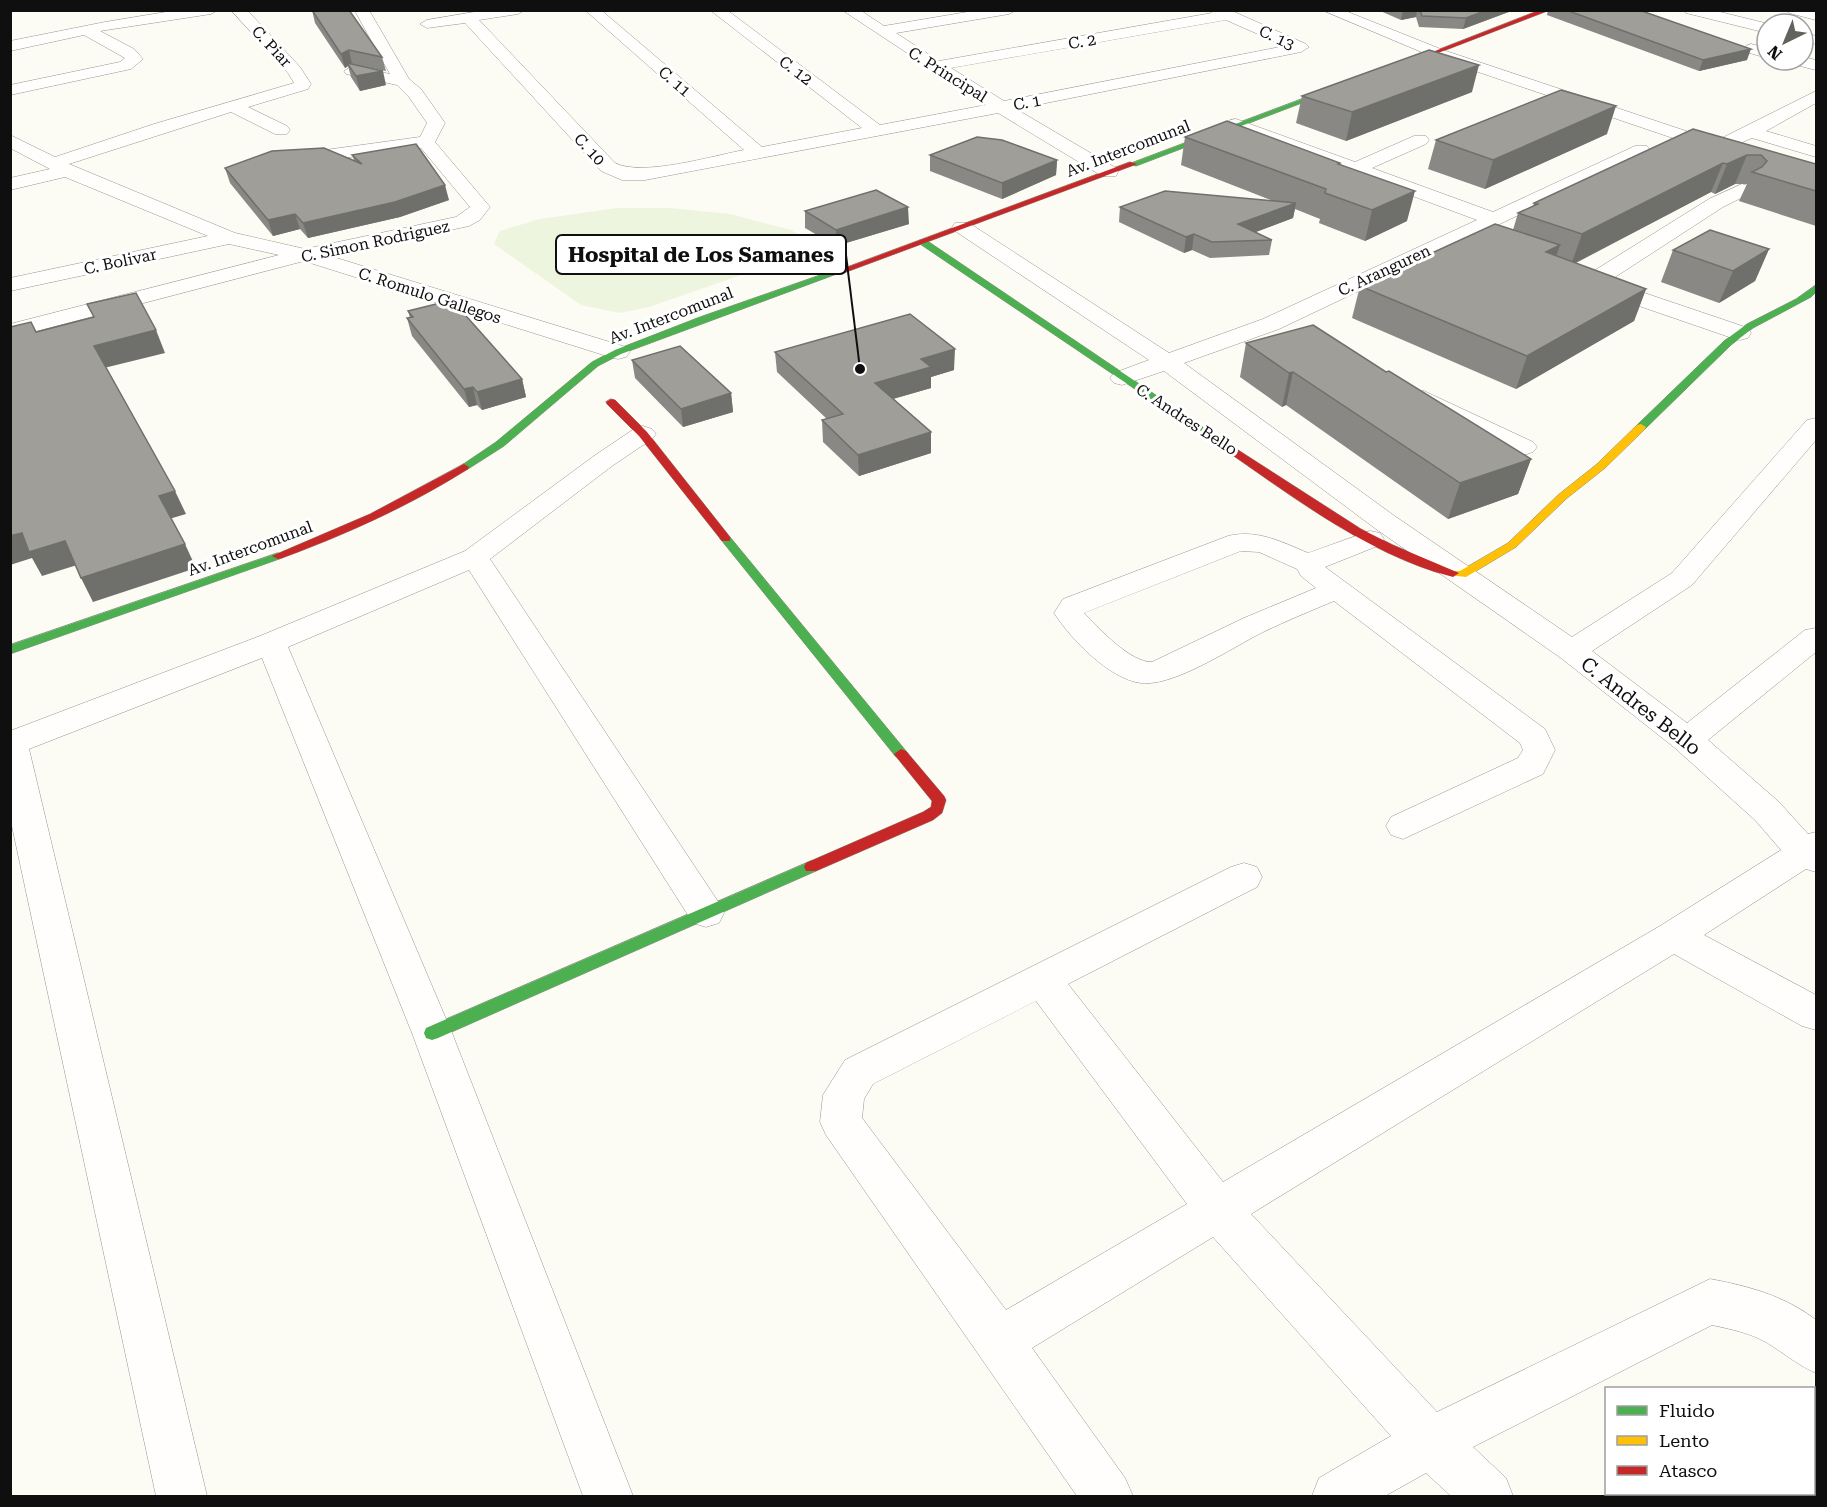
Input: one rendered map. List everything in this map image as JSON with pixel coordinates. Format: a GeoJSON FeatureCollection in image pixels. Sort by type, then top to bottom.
{"type":"FeatureCollection","features":[{"type":"Feature","properties":{"kind":"street"},"geometry":{"type":"LineString","coordinates":[[105,26],[109,10]]}},
{"type":"Feature","properties":{"kind":"street"},"geometry":{"type":"LineString","coordinates":[[10,46],[105,26],[211,10]]}},
{"type":"Feature","properties":{"kind":"street","name":"C. Piar"},"geometry":{"type":"LineString","coordinates":[[231,106],[303,84],[294,70],[238,10]]}},
{"type":"Feature","properties":{"kind":"street"},"geometry":{"type":"LineString","coordinates":[[427,24],[518,10]]}},
{"type":"Feature","properties":{"kind":"street","name":"C. 11"},"geometry":{"type":"LineString","coordinates":[[592,10],[757,152]]}},
{"type":"Feature","properties":{"kind":"street","name":"C. 12"},"geometry":{"type":"LineString","coordinates":[[717,10],[876,130]]}},
{"type":"Feature","properties":{"kind":"street","name":"C. Principal"},"geometry":{"type":"LineString","coordinates":[[849,10],[1001,107],[1109,172]]}},
{"type":"Feature","properties":{"kind":"street"},"geometry":{"type":"LineString","coordinates":[[882,31],[1009,10]]}},
{"type":"Feature","properties":{"kind":"street"},"geometry":{"type":"LineString","coordinates":[[1329,10],[1738,154]]}},
{"type":"Feature","properties":{"kind":"street"},"geometry":{"type":"LineString","coordinates":[[1350,10],[1442,51]]}},
{"type":"Feature","properties":{"kind":"street"},"geometry":{"type":"LineString","coordinates":[[1381,72],[1547,10]]}},
{"type":"Feature","properties":{"kind":"street"},"geometry":{"type":"LineString","coordinates":[[1691,10],[1755,25]]}},
{"type":"Feature","properties":{"kind":"street"},"geometry":{"type":"LineString","coordinates":[[1794,10],[1816,16]]}},
{"type":"Feature","properties":{"kind":"street"},"geometry":{"type":"LineString","coordinates":[[282,159],[333,155],[426,142],[436,123],[415,93],[402,81],[395,64],[374,36],[363,13]]}},
{"type":"Feature","properties":{"kind":"street","name":"C. 13"},"geometry":{"type":"LineString","coordinates":[[1222,13],[1301,46],[1296,49]]}},
{"type":"Feature","properties":{"kind":"street","name":"C. 2"},"geometry":{"type":"LineString","coordinates":[[937,66],[1222,13]]}},
{"type":"Feature","properties":{"kind":"street","name":"C. 10"},"geometry":{"type":"LineString","coordinates":[[469,18],[608,167],[621,174],[645,174],[757,152]]}},
{"type":"Feature","properties":{"kind":"street"},"geometry":{"type":"LineString","coordinates":[[17,30],[51,38]]}},
{"type":"Feature","properties":{"kind":"street"},"geometry":{"type":"LineString","coordinates":[[10,90],[125,66],[135,58],[86,30]]}},
{"type":"Feature","properties":{"kind":"street","name":"C. 1"},"geometry":{"type":"LineString","coordinates":[[757,152],[1296,49]]}},
{"type":"Feature","properties":{"kind":"street"},"geometry":{"type":"LineString","coordinates":[[1751,49],[1755,50]]}},
{"type":"Feature","properties":{"kind":"street"},"geometry":{"type":"LineString","coordinates":[[352,71],[402,81]]}},
{"type":"Feature","properties":{"kind":"street","name":"Av. Intercomunal"},"geometry":{"type":"LineString","coordinates":[[10,650],[160,599],[341,533],[419,496],[500,444],[595,364],[618,352],[713,315],[923,242],[1359,80]]}},
{"type":"Feature","properties":{"kind":"street"},"geometry":{"type":"LineString","coordinates":[[1718,147],[1816,96]]}},
{"type":"Feature","properties":{"kind":"street"},"geometry":{"type":"LineString","coordinates":[[10,184],[231,106],[281,130]]}},
{"type":"Feature","properties":{"kind":"street"},"geometry":{"type":"LineString","coordinates":[[1786,113],[1806,118]]}},
{"type":"Feature","properties":{"kind":"street"},"geometry":{"type":"LineString","coordinates":[[1236,124],[1492,219]]}},
{"type":"Feature","properties":{"kind":"street"},"geometry":{"type":"LineString","coordinates":[[1750,132],[1816,152]]}},
{"type":"Feature","properties":{"kind":"street","name":"C. Romulo Gallegos"},"geometry":{"type":"LineString","coordinates":[[10,140],[59,168],[229,238],[305,255],[618,352]]}},
{"type":"Feature","properties":{"kind":"street"},"geometry":{"type":"LineString","coordinates":[[1356,168],[1420,140]]}},
{"type":"Feature","properties":{"kind":"street","name":"C. Simon Rodriguez"},"geometry":{"type":"LineString","coordinates":[[10,331],[305,255],[462,222],[473,216],[480,207],[426,142]]}},
{"type":"Feature","properties":{"kind":"street"},"geometry":{"type":"LineString","coordinates":[[1294,145],[1280,154],[1283,158],[1402,201],[1424,206],[1441,199]]}},
{"type":"Feature","properties":{"kind":"street","name":"C. Aranguren"},"geometry":{"type":"LineString","coordinates":[[1122,378],[1271,324],[1641,150]]}},
{"type":"Feature","properties":{"kind":"street"},"geometry":{"type":"LineString","coordinates":[[1592,282],[1716,202],[1742,190]]}},
{"type":"Feature","properties":{"kind":"street","name":"C. Andres Bello"},"geometry":{"type":"LineString","coordinates":[[962,227],[1168,363],[1386,523],[1572,651],[1687,740],[1812,853]]}},
{"type":"Feature","properties":{"kind":"street"},"geometry":{"type":"LineString","coordinates":[[1458,236],[1480,243]]}},
{"type":"Feature","properties":{"kind":"street","name":"C. Bolivar"},"geometry":{"type":"LineString","coordinates":[[10,285],[229,238]]}},
{"type":"Feature","properties":{"kind":"street","name":"C. Andres Bello"},"geometry":{"type":"LineString","coordinates":[[923,242],[1122,378],[1370,539],[1423,564],[1462,575]]}},
{"type":"Feature","properties":{"kind":"street"},"geometry":{"type":"LineString","coordinates":[[1569,274],[1740,333]]}},
{"type":"Feature","properties":{"kind":"street"},"geometry":{"type":"LineString","coordinates":[[1462,575],[1512,545],[1562,497],[1601,466],[1740,333],[1770,314],[1802,300],[1816,288]]}},
{"type":"Feature","properties":{"kind":"street"},"geometry":{"type":"LineString","coordinates":[[1271,324],[1302,339]]}},
{"type":"Feature","properties":{"kind":"street"},"geometry":{"type":"LineString","coordinates":[[1408,390],[1524,447]]}},
{"type":"Feature","properties":{"kind":"street"},"geometry":{"type":"LineString","coordinates":[[432,1034],[928,816],[937,809],[939,801],[643,435],[611,402]]}},
{"type":"Feature","properties":{"kind":"street"},"geometry":{"type":"LineString","coordinates":[[1572,651],[1682,579],[1816,425]]}},
{"type":"Feature","properties":{"kind":"street"},"geometry":{"type":"LineString","coordinates":[[181,1497],[10,743],[272,643],[475,557],[603,461],[643,435]]}},
{"type":"Feature","properties":{"kind":"street"},"geometry":{"type":"LineString","coordinates":[[1311,565],[1337,551],[1370,539]]}},
{"type":"Feature","properties":{"kind":"street"},"geometry":{"type":"LineString","coordinates":[[1311,565],[1264,544],[1238,542],[1073,605],[1069,613],[1073,622],[1116,659],[1141,673],[1151,673],[1161,672],[1244,629],[1336,590]]}},
{"type":"Feature","properties":{"kind":"street"},"geometry":{"type":"LineString","coordinates":[[475,557],[706,913]]}},
{"type":"Feature","properties":{"kind":"street"},"geometry":{"type":"LineString","coordinates":[[1311,565],[1311,570],[1336,590],[1533,737],[1539,750],[1531,766],[1403,826]]}},
{"type":"Feature","properties":{"kind":"street"},"geometry":{"type":"LineString","coordinates":[[1687,740],[1816,637]]}},
{"type":"Feature","properties":{"kind":"street"},"geometry":{"type":"LineString","coordinates":[[272,643],[432,1034],[608,1497]]}},
{"type":"Feature","properties":{"kind":"street"},"geometry":{"type":"LineString","coordinates":[[999,1341],[1812,853]]}},
{"type":"Feature","properties":{"kind":"street"},"geometry":{"type":"LineString","coordinates":[[1107,1497],[999,1341],[840,1122],[844,1095],[859,1072],[1244,877]]}},
{"type":"Feature","properties":{"kind":"street"},"geometry":{"type":"LineString","coordinates":[[1673,936],[1816,1014]]}},
{"type":"Feature","properties":{"kind":"street"},"geometry":{"type":"LineString","coordinates":[[1041,978],[1217,1209],[1430,1442],[1488,1497]]}},
{"type":"Feature","properties":{"kind":"street"},"geometry":{"type":"LineString","coordinates":[[1337,1497],[1430,1442],[1710,1302],[1750,1310],[1791,1330],[1816,1349]]}},
{"type":"Feature","properties":{"kind":"green space"},"geometry":{"type":"Polygon","coordinates":[[[617,208],[670,208],[730,214],[791,230],[819,248],[649,307],[619,313],[581,305],[494,244],[500,231],[540,219],[617,208]]]}},
{"type":"Feature","properties":{"kind":"building"},"geometry":{"type":"Polygon","coordinates":[[[312,10],[349,10],[382,57],[349,50],[341,54],[312,10]]]}},
{"type":"Feature","properties":{"kind":"building"},"geometry":{"type":"Polygon","coordinates":[[[1420,10],[1487,10],[1466,18],[1422,16],[1420,10]]]}},
{"type":"Feature","properties":{"kind":"building"},"geometry":{"type":"Polygon","coordinates":[[[1566,10],[1639,10],[1751,49],[1703,60],[1566,10]]]}},
{"type":"Feature","properties":{"kind":"building"},"geometry":{"type":"Polygon","coordinates":[[[1429,50],[1479,65],[1352,112],[1302,96],[1429,50]]]}},
{"type":"Feature","properties":{"kind":"building"},"geometry":{"type":"Polygon","coordinates":[[[347,63],[383,71],[356,76],[347,63]]]}},
{"type":"Feature","properties":{"kind":"building"},"geometry":{"type":"Polygon","coordinates":[[[1561,90],[1616,106],[1493,160],[1436,140],[1561,90]]]}},
{"type":"Feature","properties":{"kind":"building"},"geometry":{"type":"Polygon","coordinates":[[[1227,121],[1415,191],[1372,210],[1325,193],[1326,189],[1185,137],[1227,121]]]}},
{"type":"Feature","properties":{"kind":"building"},"geometry":{"type":"Polygon","coordinates":[[[1693,129],[1816,164],[1816,191],[1752,172],[1762,167],[1767,161],[1761,155],[1747,155],[1727,164],[1723,163],[1582,234],[1518,213],[1538,204],[1534,203],[1693,129]]]}},
{"type":"Feature","properties":{"kind":"building"},"geometry":{"type":"Polygon","coordinates":[[[977,137],[1002,140],[1057,160],[1002,183],[930,155],[977,137]]]}},
{"type":"Feature","properties":{"kind":"building"},"geometry":{"type":"Polygon","coordinates":[[[416,144],[445,185],[395,202],[303,223],[295,214],[268,220],[225,168],[272,151],[324,148],[362,164],[352,155],[416,144]]]}},
{"type":"Feature","properties":{"kind":"building"},"geometry":{"type":"Polygon","coordinates":[[[876,190],[908,207],[836,230],[805,211],[876,190]]]}},
{"type":"Feature","properties":{"kind":"building"},"geometry":{"type":"Polygon","coordinates":[[[1165,191],[1296,203],[1238,224],[1272,240],[1212,242],[1194,234],[1186,237],[1120,207],[1165,191]]]}},
{"type":"Feature","properties":{"kind":"building"},"geometry":{"type":"Polygon","coordinates":[[[1495,224],[1560,245],[1546,252],[1646,289],[1527,356],[1360,286],[1495,224]]]}},
{"type":"Feature","properties":{"kind":"building"},"geometry":{"type":"Polygon","coordinates":[[[1710,230],[1769,249],[1733,271],[1673,250],[1710,230]]]}},
{"type":"Feature","properties":{"kind":"building"},"geometry":{"type":"Polygon","coordinates":[[[136,293],[156,330],[94,346],[175,491],[159,496],[185,544],[81,578],[65,541],[29,552],[22,533],[10,536],[10,327],[31,322],[36,332],[94,317],[87,304],[136,293]]]}},
{"type":"Feature","properties":{"kind":"building"},"geometry":{"type":"Polygon","coordinates":[[[452,300],[522,379],[477,392],[473,387],[464,389],[407,318],[413,317],[408,311],[452,300]]]}},
{"type":"Feature","properties":{"kind":"building"},"geometry":{"type":"Polygon","coordinates":[[[910,314],[955,349],[921,359],[931,367],[875,383],[931,432],[858,455],[822,420],[843,414],[775,352],[910,314]]]}},
{"type":"Feature","properties":{"kind":"building"},"geometry":{"type":"Polygon","coordinates":[[[1313,325],[1386,372],[1389,371],[1531,459],[1460,483],[1246,343],[1313,325]]]}},
{"type":"Feature","properties":{"kind":"building"},"geometry":{"type":"Polygon","coordinates":[[[680,346],[731,393],[681,409],[632,360],[680,346]]]}},
{"type":"Feature","properties":{"kind":"traffic: fast"},"geometry":{"type":"LineString","coordinates":[[1133,164],[1342,86]]}},
{"type":"Feature","properties":{"kind":"traffic: fast"},"geometry":{"type":"LineString","coordinates":[[923,242],[1207,433]]}},
{"type":"Feature","properties":{"kind":"traffic: fast"},"geometry":{"type":"LineString","coordinates":[[464,467],[500,444],[595,364],[618,352],[703,319],[838,272]]}},
{"type":"Feature","properties":{"kind":"traffic: fast"},"geometry":{"type":"LineString","coordinates":[[1641,427],[1727,343],[1750,326],[1799,301],[1816,288]]}},
{"type":"Feature","properties":{"kind":"traffic: fast"},"geometry":{"type":"LineString","coordinates":[[726,539],[901,754]]}},
{"type":"Feature","properties":{"kind":"traffic: fast"},"geometry":{"type":"LineString","coordinates":[[10,650],[278,556]]}},
{"type":"Feature","properties":{"kind":"traffic: fast"},"geometry":{"type":"LineString","coordinates":[[432,1033],[811,867]]}},
{"type":"Feature","properties":{"kind":"traffic: slow"},"geometry":{"type":"LineString","coordinates":[[1453,573],[1462,575],[1512,545],[1641,427]]}},
{"type":"Feature","properties":{"kind":"traffic: jam"},"geometry":{"type":"LineString","coordinates":[[1397,67],[1547,10]]}},
{"type":"Feature","properties":{"kind":"traffic: jam"},"geometry":{"type":"LineString","coordinates":[[838,272],[1133,164]]}},
{"type":"Feature","properties":{"kind":"traffic: jam"},"geometry":{"type":"LineString","coordinates":[[611,402],[643,434],[726,539]]}},
{"type":"Feature","properties":{"kind":"traffic: jam"},"geometry":{"type":"LineString","coordinates":[[1207,433],[1295,493],[1357,531],[1389,548],[1453,573]]}},
{"type":"Feature","properties":{"kind":"traffic: jam"},"geometry":{"type":"LineString","coordinates":[[278,556],[374,517],[464,467]]}},
{"type":"Feature","properties":{"kind":"traffic: jam"},"geometry":{"type":"LineString","coordinates":[[811,867],[928,816],[937,809],[939,800],[901,754]]}},
{"type":"Feature","properties":{"kind":"place","name":"Hospital de Los Samanes"},"geometry":{"type":"Point","coordinates":[860,369]}}]}
